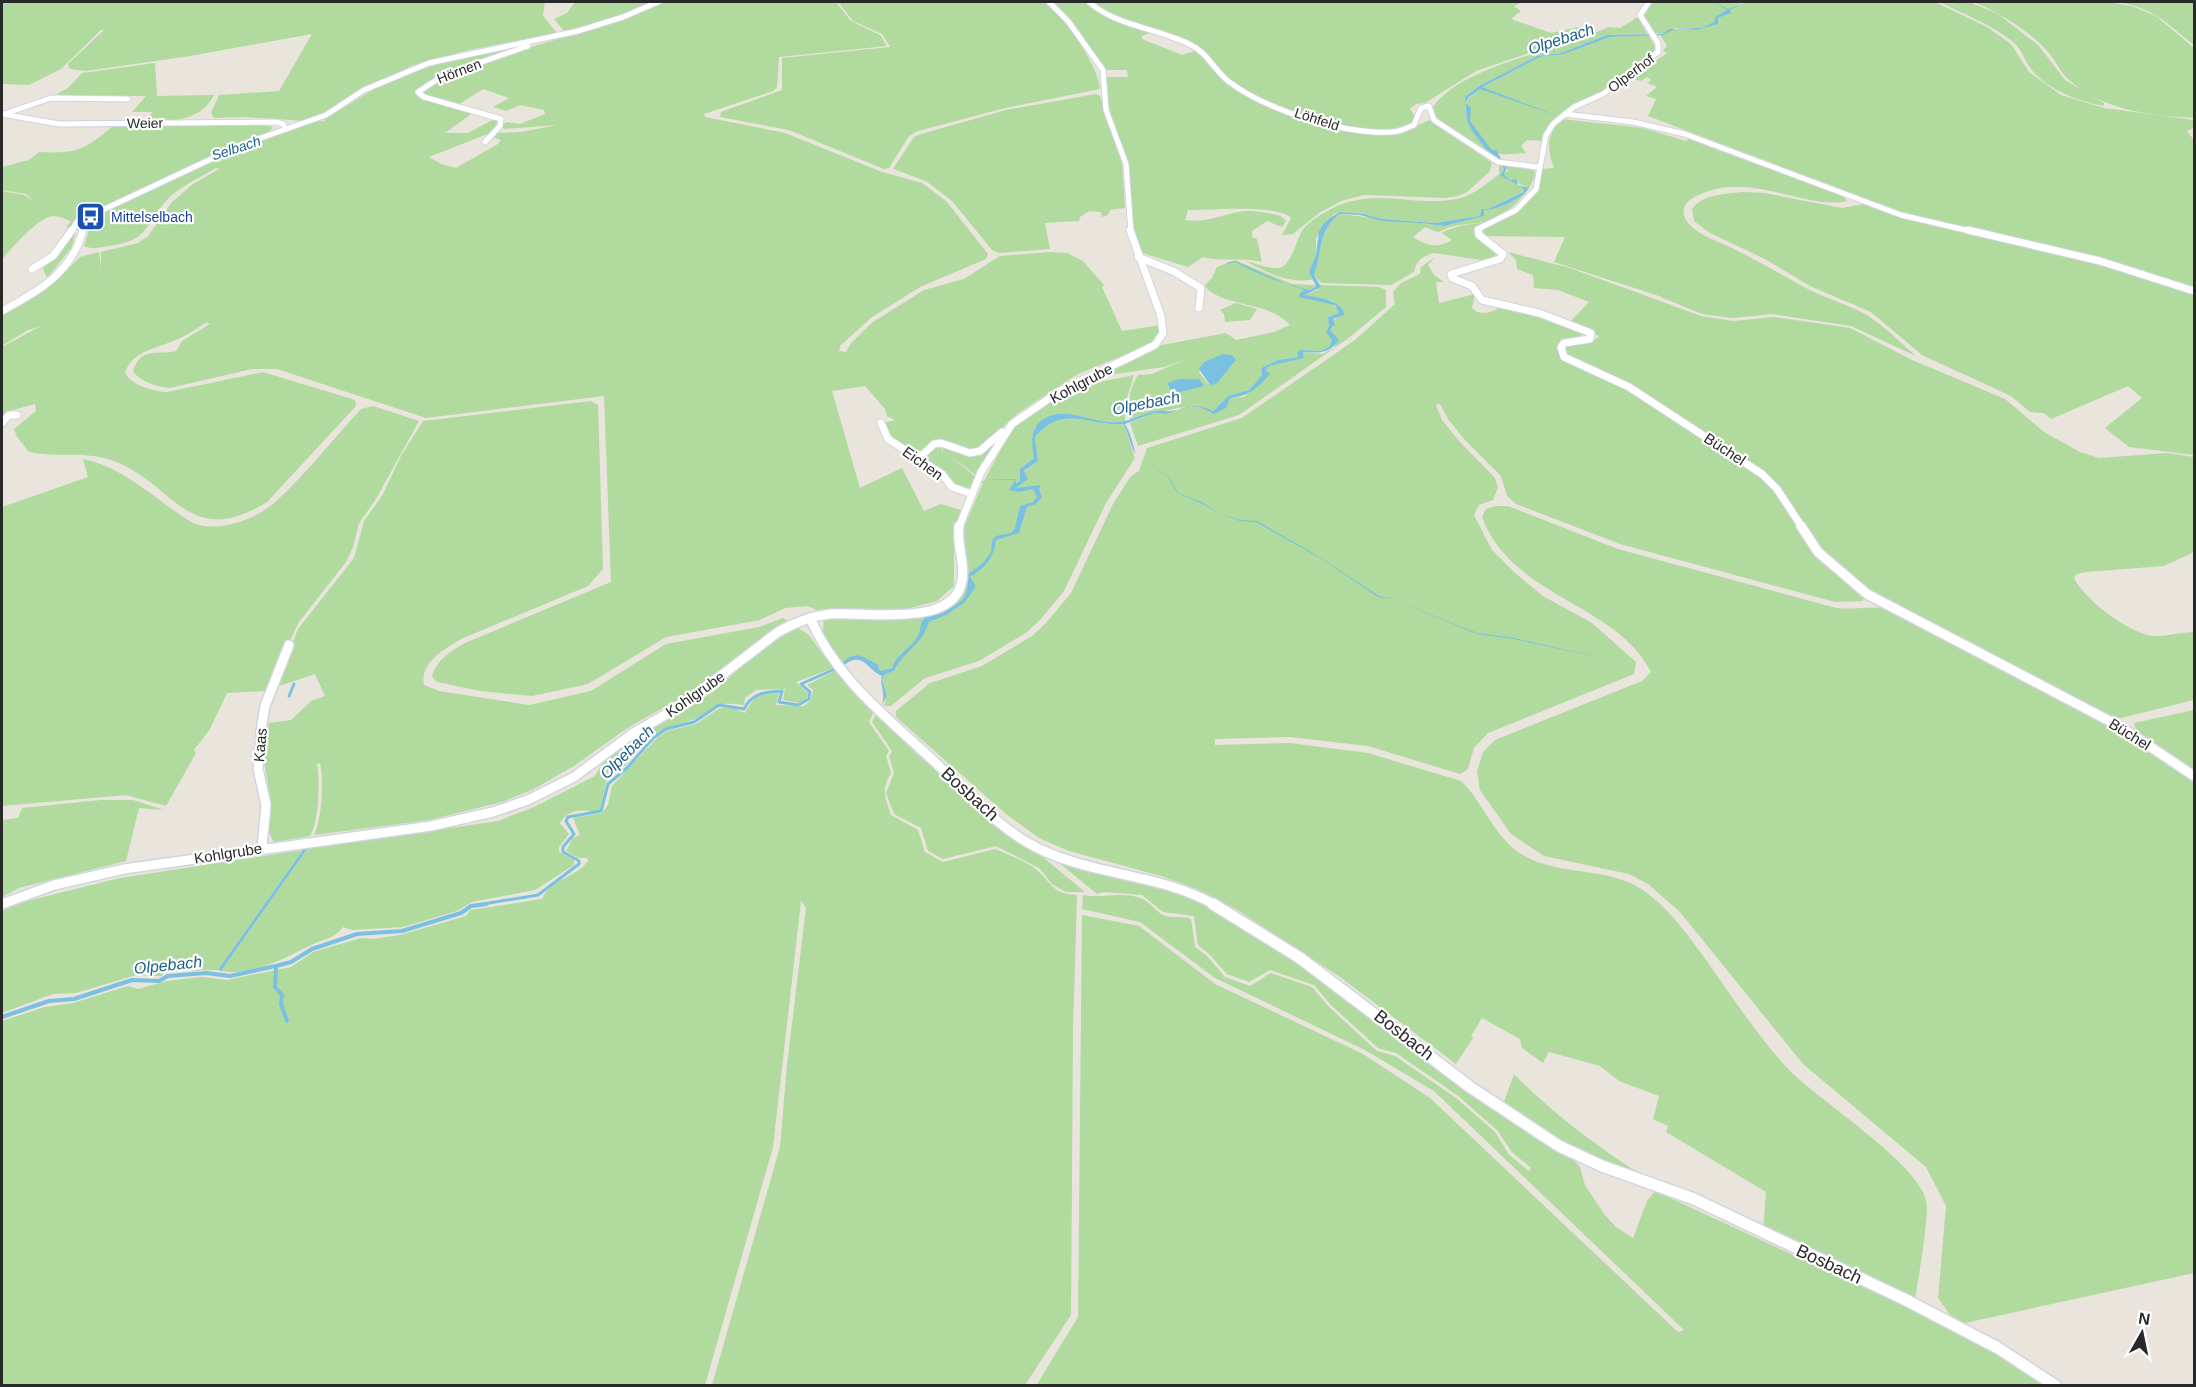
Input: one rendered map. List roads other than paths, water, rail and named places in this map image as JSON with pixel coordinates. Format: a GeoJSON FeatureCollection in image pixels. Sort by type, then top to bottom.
{"type":"FeatureCollection","features":[{"type":"Feature","properties":{"kind":"street"},"geometry":{"type":"LineString","coordinates":[[32,269],[41,266],[69,239],[77,222],[206,161],[326,115],[364,90],[429,63],[609,22],[658,2]]}},
{"type":"Feature","properties":{"kind":"street","name":"Kohlgrube"},"geometry":{"type":"LineString","coordinates":[[2,904],[54,885],[124,868],[450,822],[493,812],[528,800],[574,777],[632,734],[684,704],[778,632],[810,618],[845,613],[908,614],[940,608],[950,602],[962,586],[963,575],[957,533],[972,494],[1011,425],[1022,415],[1070,386],[1142,352],[1160,340],[1164,325],[1138,257],[1129,224],[1126,164],[1106,110],[1103,70],[1072,26],[1049,2]]}},
{"type":"Feature","properties":{"kind":"street","name":"Löhfeld"},"geometry":{"type":"LineString","coordinates":[[1089,2],[1115,20],[1142,26],[1199,49],[1231,84],[1314,121],[1352,129],[1403,132],[1415,126],[1420,119],[1422,108],[1429,106],[1434,120],[1502,162],[1538,167]]}},
{"type":"Feature","properties":{"kind":"street","name":"Olperhof"},"geometry":{"type":"LineString","coordinates":[[1565,114],[1580,103],[1603,94],[1655,55],[1659,46],[1640,15],[1649,2]]}},
{"type":"Feature","properties":{"kind":"street","name":"Hörnen"},"geometry":{"type":"LineString","coordinates":[[485,142],[500,126],[501,119],[424,97],[418,92],[444,75],[546,38]]}},
{"type":"Feature","properties":{"kind":"street"},"geometry":{"type":"LineString","coordinates":[[3,114],[51,98],[128,99]]}},
{"type":"Feature","properties":{"kind":"street","name":"Weier"},"geometry":{"type":"LineString","coordinates":[[3,114],[59,124],[276,122],[283,124],[286,129]]}},
{"type":"Feature","properties":{"kind":"street"},"geometry":{"type":"LineString","coordinates":[[1538,167],[1548,130],[1565,114],[1633,122],[1685,134],[1901,215],[2100,261],[2194,291]]}},
{"type":"Feature","properties":{"kind":"street","name":"Büchel"},"geometry":{"type":"LineString","coordinates":[[1538,167],[1536,189],[1527,200],[1516,210],[1478,229],[1479,235],[1501,249],[1503,254],[1500,259],[1451,274],[1452,278],[1472,286],[1482,300],[1539,313],[1591,333],[1590,339],[1564,343],[1560,347],[1564,357],[1629,387],[1762,474],[1777,489],[1818,552],[1867,594],[2121,727],[2194,777]]}},
{"type":"Feature","properties":{"kind":"street"},"geometry":{"type":"LineString","coordinates":[[2,311],[59,274],[76,252],[85,222],[90,217]]}},
{"type":"Feature","properties":{"kind":"street"},"geometry":{"type":"LineString","coordinates":[[1138,257],[1173,271],[1201,288],[1199,308]]}},
{"type":"Feature","properties":{"kind":"street"},"geometry":{"type":"LineString","coordinates":[[2,423],[9,415],[17,415]]}},
{"type":"Feature","properties":{"kind":"street","name":"Eichen"},"geometry":{"type":"LineString","coordinates":[[881,423],[888,439],[920,457],[942,474],[952,487],[972,494]]}},
{"type":"Feature","properties":{"kind":"street"},"geometry":{"type":"LineString","coordinates":[[920,457],[934,444],[941,442],[970,453],[980,451],[1011,425]]}},
{"type":"Feature","properties":{"kind":"street","name":"Bosbach"},"geometry":{"type":"LineString","coordinates":[[810,618],[819,639],[839,667],[913,742],[1006,826],[1031,844],[1068,860],[1160,882],[1207,900],[1335,983],[1455,1074],[1560,1148],[1602,1167],[1679,1193],[1930,1311],[2009,1354],[2056,1386]]}},
{"type":"Feature","properties":{"kind":"street","name":"Kaas"},"geometry":{"type":"LineString","coordinates":[[262,848],[266,805],[258,769],[262,724],[265,706],[289,645]]}},
{"type":"Feature","properties":{"kind":"water"},"geometry":{"type":"Polygon","coordinates":[[[1713,2],[1728,9],[1747,2],[1730,10],[1731,13],[1718,18],[1718,24],[1697,30],[1675,29],[1663,35],[1610,37],[1564,54],[1540,57],[1482,87],[1558,116],[1480,89],[1468,98],[1466,103],[1471,108],[1470,121],[1491,149],[1497,151],[1502,161],[1486,149],[1472,131],[1467,121],[1465,97],[1479,86],[1537,56],[1561,53],[1607,35],[1663,34],[1669,29],[1702,28],[1715,21],[1715,17],[1727,10],[1713,2]]]}},
{"type":"Feature","properties":{"kind":"water"},"geometry":{"type":"Polygon","coordinates":[[[1500,164],[1507,167],[1504,175],[1511,180],[1516,179],[1518,185],[1529,188],[1509,203],[1496,208],[1484,210],[1484,216],[1444,226],[1383,221],[1360,215],[1339,214],[1327,228],[1322,242],[1314,275],[1321,287],[1304,295],[1328,300],[1339,306],[1345,315],[1333,319],[1335,325],[1330,330],[1339,340],[1327,350],[1319,352],[1303,352],[1304,358],[1269,366],[1266,370],[1270,374],[1257,387],[1248,393],[1230,398],[1226,408],[1214,414],[1200,407],[1213,411],[1228,396],[1249,390],[1262,375],[1261,368],[1278,360],[1299,357],[1297,352],[1301,350],[1321,351],[1330,346],[1332,340],[1326,332],[1329,326],[1328,317],[1339,313],[1335,305],[1299,297],[1300,293],[1305,290],[1286,284],[1310,290],[1316,286],[1309,272],[1316,255],[1319,231],[1325,222],[1339,212],[1364,214],[1382,219],[1435,223],[1480,216],[1481,209],[1488,209],[1523,192],[1523,188],[1500,175],[1504,169],[1500,164]]]}},
{"type":"Feature","properties":{"kind":"water"},"geometry":{"type":"Polygon","coordinates":[[[1235,261],[1286,284],[1235,262],[1226,263],[1235,261]]]}},
{"type":"Feature","properties":{"kind":"water"},"geometry":{"type":"Polygon","coordinates":[[[1223,354],[1232,355],[1236,360],[1216,384],[1210,385],[1199,369],[1204,362],[1223,354]]]}},
{"type":"Feature","properties":{"kind":"water"},"geometry":{"type":"Polygon","coordinates":[[[1180,379],[1199,379],[1204,386],[1173,394],[1167,383],[1180,379]]]}},
{"type":"Feature","properties":{"kind":"water"},"geometry":{"type":"Polygon","coordinates":[[[1178,410],[1166,414],[1154,413],[1125,424],[1137,454],[1134,452],[1124,424],[1067,419],[1056,421],[1046,427],[1035,437],[1038,461],[1024,471],[1028,479],[1016,488],[1041,485],[1039,489],[1042,497],[1036,504],[1027,507],[1019,533],[996,540],[988,562],[970,577],[976,586],[965,602],[946,615],[929,622],[922,637],[894,671],[884,675],[882,680],[887,696],[882,705],[881,682],[882,676],[860,660],[843,666],[841,664],[849,657],[859,655],[877,664],[880,671],[892,668],[897,658],[918,636],[924,619],[954,606],[965,596],[968,574],[983,563],[991,552],[992,540],[996,536],[1011,533],[1015,528],[1020,506],[1033,502],[1037,497],[1033,489],[1019,492],[1009,490],[1015,480],[985,480],[1015,479],[1016,483],[1020,481],[1020,469],[1034,458],[1033,433],[1043,419],[1067,414],[1118,422],[1157,411],[1178,410]]]}},
{"type":"Feature","properties":{"kind":"water"},"geometry":{"type":"Polygon","coordinates":[[[1143,460],[1169,477],[1178,493],[1202,502],[1220,514],[1177,493],[1168,477],[1143,460]]]}},
{"type":"Feature","properties":{"kind":"water"},"geometry":{"type":"Polygon","coordinates":[[[1220,514],[1240,520],[1257,521],[1313,553],[1379,596],[1393,599],[1378,597],[1320,558],[1256,522],[1240,521],[1220,514]]]}},
{"type":"Feature","properties":{"kind":"water"},"geometry":{"type":"Polygon","coordinates":[[[1393,599],[1477,633],[1514,638],[1606,659],[1514,639],[1477,634],[1393,599]]]}},
{"type":"Feature","properties":{"kind":"water"},"geometry":{"type":"Polygon","coordinates":[[[307,849],[221,971],[218,970],[303,850],[307,849]]]}},
{"type":"Feature","properties":{"kind":"waterway","name":"Olpebach"},"geometry":{"type":"LineString","coordinates":[[477,905],[538,895],[579,864],[579,861],[563,852],[563,847],[574,834],[566,821],[568,817],[601,811],[608,784],[627,768],[653,738],[666,729],[694,722],[719,705],[744,709],[751,700],[765,693],[782,691],[779,702],[798,705],[809,699],[810,692],[801,684],[837,668]]}},
{"type":"Feature","properties":{"kind":"waterway"},"geometry":{"type":"LineString","coordinates":[[289,696],[294,684]]}},
{"type":"Feature","properties":{"kind":"waterway","name":"Olpebach"},"geometry":{"type":"LineString","coordinates":[[2,1017],[49,1001],[74,999],[132,980],[159,981],[168,976],[206,973],[230,976],[276,966],[291,962],[312,949],[357,934],[402,931],[461,913],[471,906],[486,904]]}},
{"type":"Feature","properties":{"kind":"waterway"},"geometry":{"type":"LineString","coordinates":[[276,967],[275,987],[282,995],[281,1004],[287,1021]]}},
{"type":"Feature","properties":{"kind":"place","name":"Mittelselbach"},"geometry":{"type":"Point","coordinates":[90,217]}},
{"type":"Feature","properties":{"kind":"water label","name":"Selbach"},"geometry":{"type":"Point","coordinates":[236,148]}}]}
